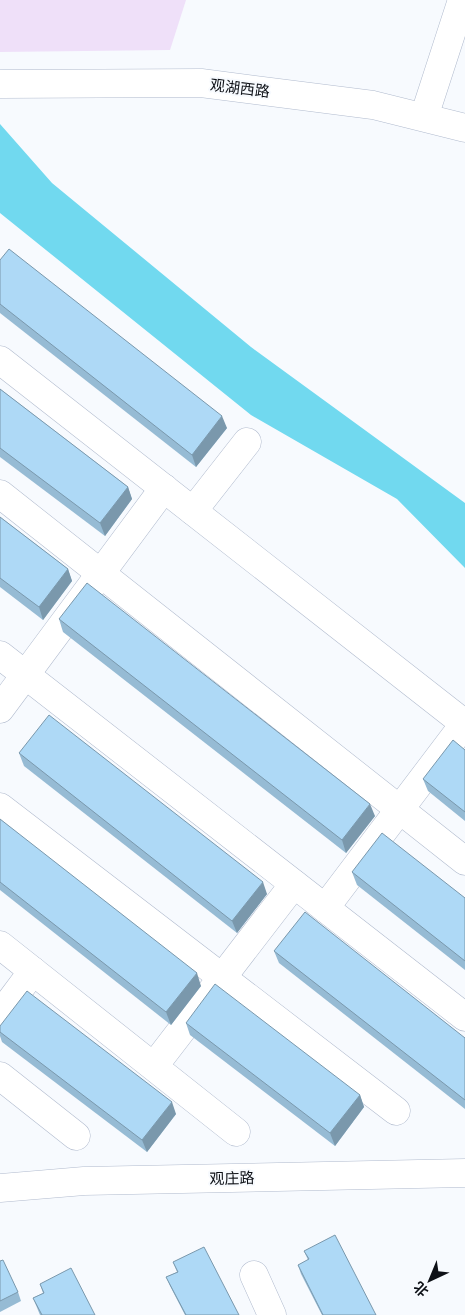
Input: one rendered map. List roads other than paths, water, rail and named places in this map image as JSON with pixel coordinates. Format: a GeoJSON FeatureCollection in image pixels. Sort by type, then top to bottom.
{"type":"FeatureCollection","features":[{"type":"Feature","properties":{"kind":"street"},"geometry":{"type":"LineString","coordinates":[[424,117],[462,0]]}},
{"type":"Feature","properties":{"kind":"street","name":"观湖西路"},"geometry":{"type":"LineString","coordinates":[[6,84],[202,82],[373,105],[465,128]]}},
{"type":"Feature","properties":{"kind":"street"},"geometry":{"type":"LineString","coordinates":[[0,360],[465,723],[324,908]]}},
{"type":"Feature","properties":{"kind":"street"},"geometry":{"type":"LineString","coordinates":[[193,511],[247,442]]}},
{"type":"Feature","properties":{"kind":"street"},"geometry":{"type":"LineString","coordinates":[[0,709],[164,488]]}},
{"type":"Feature","properties":{"kind":"street"},"geometry":{"type":"LineString","coordinates":[[0,494],[465,861]]}},
{"type":"Feature","properties":{"kind":"street"},"geometry":{"type":"LineString","coordinates":[[0,654],[465,1017]]}},
{"type":"Feature","properties":{"kind":"street"},"geometry":{"type":"LineString","coordinates":[[0,807],[396,1111]]}},
{"type":"Feature","properties":{"kind":"street"},"geometry":{"type":"LineString","coordinates":[[154,1066],[294,884]]}},
{"type":"Feature","properties":{"kind":"street"},"geometry":{"type":"LineString","coordinates":[[0,945],[236,1132]]}},
{"type":"Feature","properties":{"kind":"street"},"geometry":{"type":"LineString","coordinates":[[0,1015],[33,971]]}},
{"type":"Feature","properties":{"kind":"street"},"geometry":{"type":"LineString","coordinates":[[0,1076],[76,1136]]}},
{"type":"Feature","properties":{"kind":"street","name":"观庄路"},"geometry":{"type":"LineString","coordinates":[[0,1188],[84,1181],[465,1173]]}},
{"type":"Feature","properties":{"kind":"street"},"geometry":{"type":"LineString","coordinates":[[254,1275],[272,1315]]}},
{"type":"Feature","properties":{"kind":"water"},"geometry":{"type":"Polygon","coordinates":[[[0,124],[52,183],[251,347],[465,503],[465,568],[397,499],[251,415],[0,213],[0,124]]]}}]}
